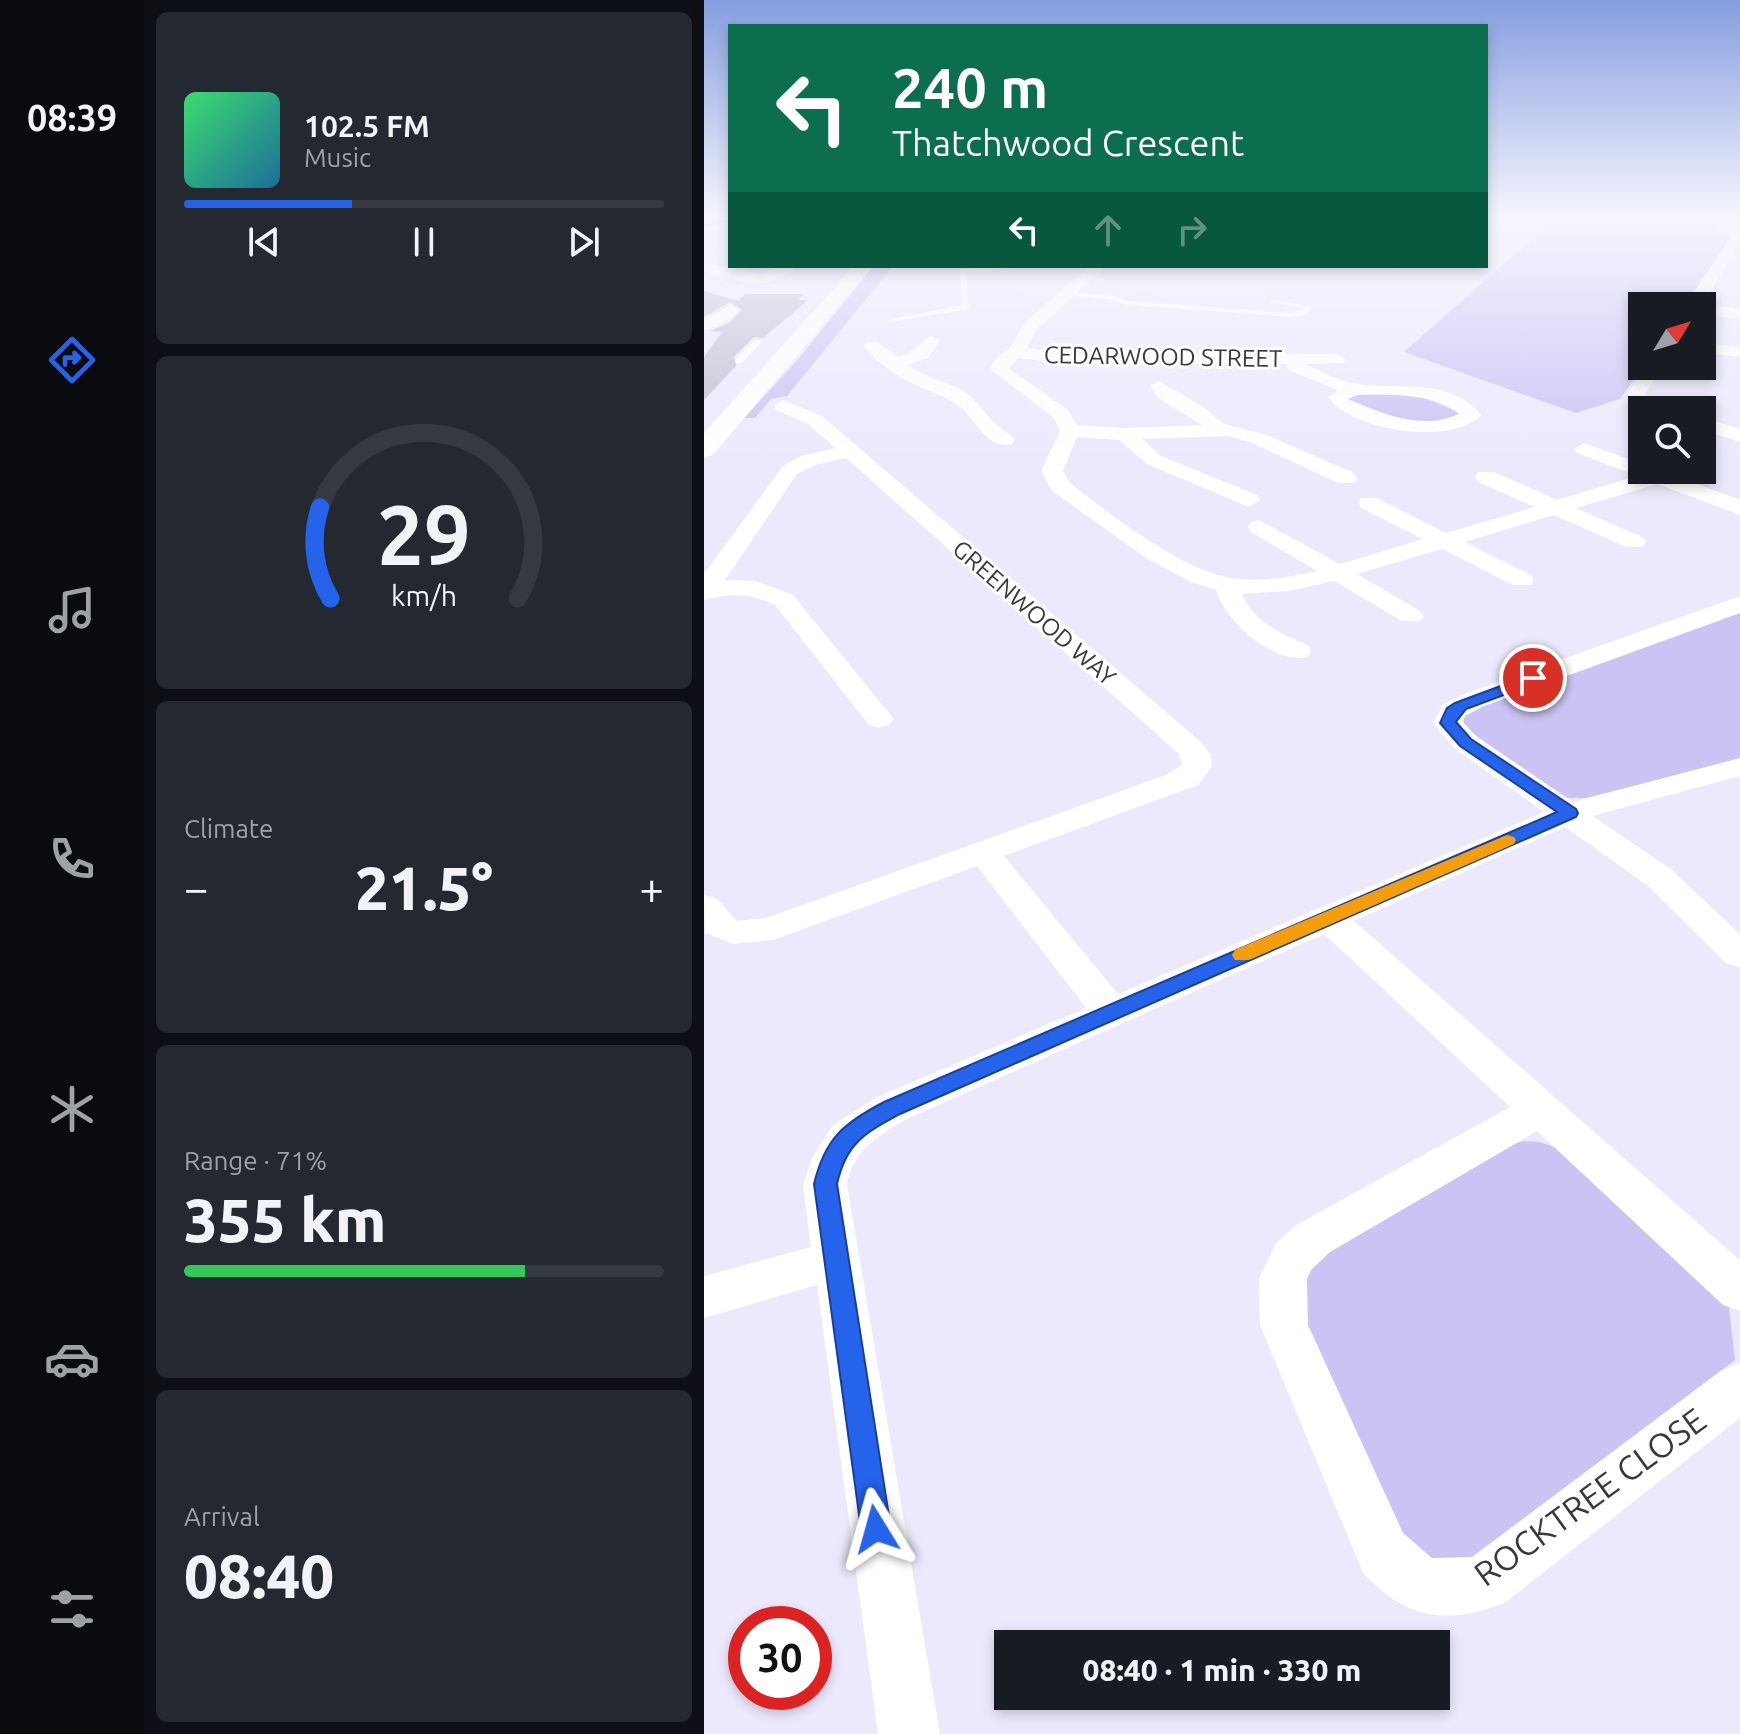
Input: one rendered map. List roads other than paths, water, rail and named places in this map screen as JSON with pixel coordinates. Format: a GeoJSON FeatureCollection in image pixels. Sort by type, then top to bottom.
{"type":"FeatureCollection","features":[{"type":"Feature","properties":{"kind":"main road"},"geometry":{"type":"LineString","coordinates":[[708,440],[834,299]]}},
{"type":"Feature","properties":{"kind":"street","name":"CEDARWOOD STREET"},"geometry":{"type":"LineString","coordinates":[[1062,299],[1030,326],[1016,352],[1050,358],[1337,359]]}},
{"type":"Feature","properties":{"kind":"street"},"geometry":{"type":"LineString","coordinates":[[704,325],[715,323],[731,310]]}},
{"type":"Feature","properties":{"kind":"street"},"geometry":{"type":"LineString","coordinates":[[1716,310],[1740,314]]}},
{"type":"Feature","properties":{"kind":"street"},"geometry":{"type":"LineString","coordinates":[[896,363],[928,351],[932,341]]}},
{"type":"Feature","properties":{"kind":"street"},"geometry":{"type":"LineString","coordinates":[[872,346],[923,382],[955,394],[977,411],[988,428],[1005,440]]}},
{"type":"Feature","properties":{"kind":"street"},"geometry":{"type":"LineString","coordinates":[[1716,349],[1740,352]]}},
{"type":"Feature","properties":{"kind":"street"},"geometry":{"type":"LineString","coordinates":[[1016,352],[1002,362],[1007,377],[1061,414],[1070,431]]}},
{"type":"Feature","properties":{"kind":"street"},"geometry":{"type":"LineString","coordinates":[[1277,359],[1354,390],[1416,391],[1462,407],[1471,415],[1431,427],[1402,427],[1337,400],[1341,394],[1354,390]]}},
{"type":"Feature","properties":{"kind":"street"},"geometry":{"type":"LineString","coordinates":[[955,394],[1007,377]]}},
{"type":"Feature","properties":{"kind":"street"},"geometry":{"type":"LineString","coordinates":[[1159,386],[1165,394],[1198,412],[1217,428]]}},
{"type":"Feature","properties":{"kind":"street"},"geometry":{"type":"LineString","coordinates":[[783,406],[815,420],[849,451]]}},
{"type":"Feature","properties":{"kind":"street"},"geometry":{"type":"LineString","coordinates":[[1070,431],[1124,434],[1217,428],[1257,438],[1346,478]]}},
{"type":"Feature","properties":{"kind":"street"},"geometry":{"type":"LineString","coordinates":[[1716,428],[1740,436]]}},
{"type":"Feature","properties":{"kind":"street"},"geometry":{"type":"LineString","coordinates":[[1070,431],[1052,471],[1060,486],[1171,565],[1200,579],[1227,585],[1278,586],[1338,573],[1635,484]]}},
{"type":"Feature","properties":{"kind":"street"},"geometry":{"type":"LineString","coordinates":[[1124,434],[1147,456],[1249,500]]}},
{"type":"Feature","properties":{"kind":"street"},"geometry":{"type":"LineString","coordinates":[[1584,449],[1628,466]]}},
{"type":"Feature","properties":{"kind":"street"},"geometry":{"type":"LineString","coordinates":[[706,589],[790,470],[808,460],[849,451]]}},
{"type":"Feature","properties":{"kind":"street","name":"GREENWOOD WAY"},"geometry":{"type":"LineString","coordinates":[[704,906],[711,920],[724,931],[745,934],[773,928],[1187,778],[1197,766],[1196,755],[849,451]]}},
{"type":"Feature","properties":{"kind":"street"},"geometry":{"type":"LineString","coordinates":[[1486,477],[1634,542]]}},
{"type":"Feature","properties":{"kind":"street"},"geometry":{"type":"LineString","coordinates":[[1677,484],[1740,508]]}},
{"type":"Feature","properties":{"kind":"street"},"geometry":{"type":"LineString","coordinates":[[1369,503],[1522,580]]}},
{"type":"Feature","properties":{"kind":"street"},"geometry":{"type":"LineString","coordinates":[[1259,527],[1411,616]]}},
{"type":"Feature","properties":{"kind":"street"},"geometry":{"type":"LineString","coordinates":[[1227,585],[1235,607],[1245,618],[1271,639],[1298,651]]}},
{"type":"Feature","properties":{"kind":"street"},"geometry":{"type":"LineString","coordinates":[[706,589],[756,588],[784,600],[879,719]]}},
{"type":"Feature","properties":{"kind":"street"},"geometry":{"type":"LineString","coordinates":[[1740,604],[1474,700],[1453,711],[1448,723],[1456,735],[1660,878],[1740,955]]}},
{"type":"Feature","properties":{"kind":"street"},"geometry":{"type":"LineString","coordinates":[[909,1734],[825,1184],[838,1149],[853,1131],[892,1108],[1110,1011],[1569,813],[1740,767]]}},
{"type":"Feature","properties":{"kind":"street"},"geometry":{"type":"LineString","coordinates":[[984,853],[1110,1011]]}},
{"type":"Feature","properties":{"kind":"street"},"geometry":{"type":"LineString","coordinates":[[1329,918],[1740,1290]]}},
{"type":"Feature","properties":{"kind":"street","name":"ROCKTREE CLOSE"},"geometry":{"type":"LineString","coordinates":[[1541,1109],[1314,1238],[1293,1257],[1283,1279],[1284,1325],[1383,1553],[1395,1566],[1422,1585],[1456,1590],[1486,1582],[1740,1387]]}},
{"type":"Feature","properties":{"kind":"street"},"geometry":{"type":"LineString","coordinates":[[704,1297],[836,1260]]}},
{"type":"Feature","properties":{"kind":"lane"},"geometry":{"type":"LineString","coordinates":[[891,320],[966,307],[965,299]]}},
{"type":"Feature","properties":{"kind":"lane"},"geometry":{"type":"LineString","coordinates":[[1114,299],[1122,303],[1292,315],[1303,313],[1308,307],[1273,302]]}},
{"type":"Feature","properties":{"kind":"lane"},"geometry":{"type":"LineString","coordinates":[[739,361],[759,341]]}}]}
